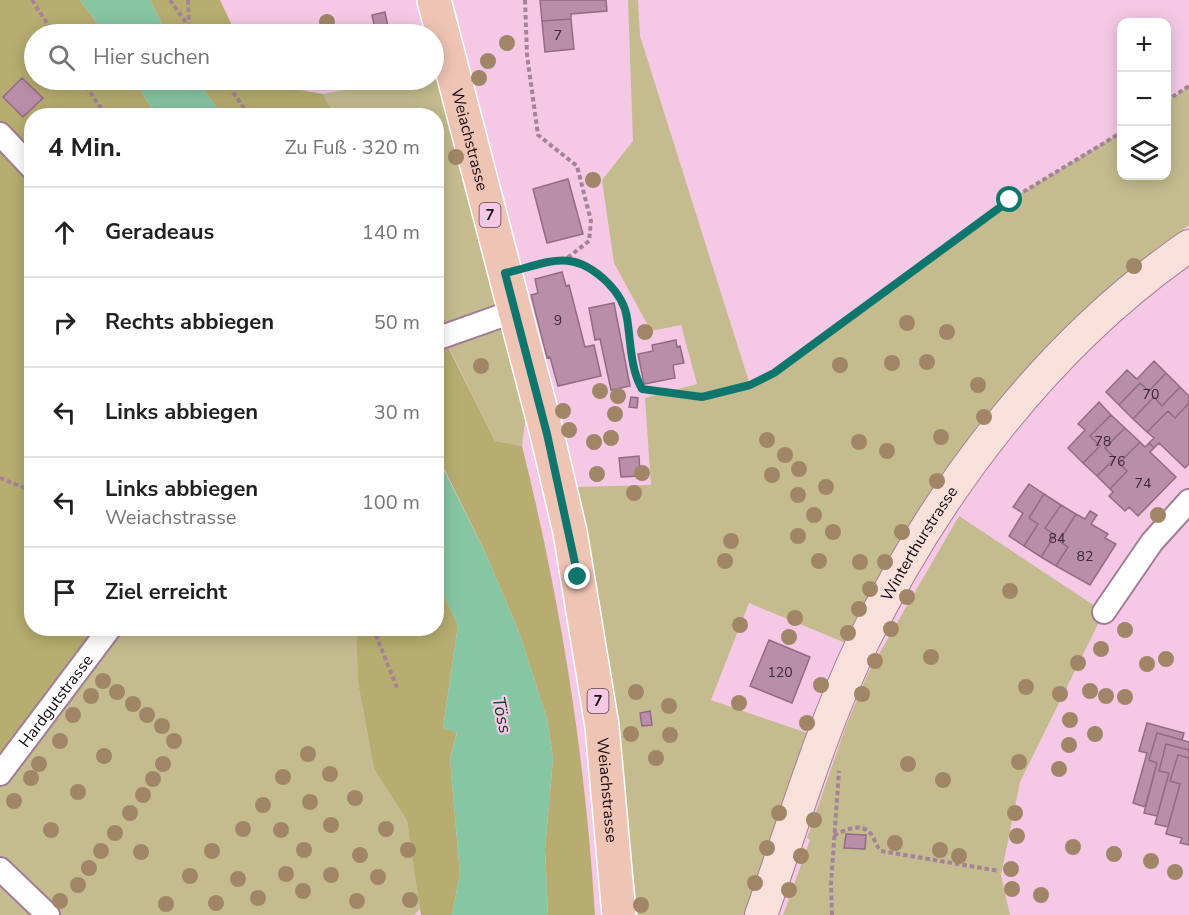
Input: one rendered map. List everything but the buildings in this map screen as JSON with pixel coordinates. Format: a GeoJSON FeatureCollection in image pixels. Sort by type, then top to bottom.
{"type":"FeatureCollection","features":[{"type":"Feature","properties":{"kind":"main road","name":"Weiachstrasse"},"geometry":{"type":"LineString","coordinates":[[434,0],[440,24]]}},
{"type":"Feature","properties":{"kind":"main road","name":"Weiachstrasse"},"geometry":{"type":"LineString","coordinates":[[444,38],[560,489],[592,660],[610,797],[619,915]]}},
{"type":"Feature","properties":{"kind":"street"},"geometry":{"type":"LineString","coordinates":[[0,134],[24,160]]}},
{"type":"Feature","properties":{"kind":"street","name":"Winterthurstrasse"},"geometry":{"type":"LineString","coordinates":[[761,915],[823,739],[860,648],[894,582],[941,504],[1025,396],[1098,320],[1189,246]]}},
{"type":"Feature","properties":{"kind":"street"},"geometry":{"type":"LineString","coordinates":[[444,336],[515,312]]}},
{"type":"Feature","properties":{"kind":"street"},"geometry":{"type":"LineString","coordinates":[[1104,612],[1152,542],[1189,501]]}},
{"type":"Feature","properties":{"kind":"street","name":"Hardgutstrasse"},"geometry":{"type":"LineString","coordinates":[[0,774],[104,636]]}},
{"type":"Feature","properties":{"kind":"street"},"geometry":{"type":"LineString","coordinates":[[0,869],[48,915]]}},
{"type":"Feature","properties":{"kind":"path"},"geometry":{"type":"LineString","coordinates":[[32,0],[48,24]]}},
{"type":"Feature","properties":{"kind":"path"},"geometry":{"type":"LineString","coordinates":[[170,0],[188,24]]}},
{"type":"Feature","properties":{"kind":"path"},"geometry":{"type":"LineString","coordinates":[[188,0],[189,24]]}},
{"type":"Feature","properties":{"kind":"path"},"geometry":{"type":"LineString","coordinates":[[505,273],[566,259],[590,241],[591,221],[577,166],[538,135],[527,55],[525,0]]}},
{"type":"Feature","properties":{"kind":"path"},"geometry":{"type":"LineString","coordinates":[[1171,98],[1189,86]]}},
{"type":"Feature","properties":{"kind":"path"},"geometry":{"type":"LineString","coordinates":[[89,90],[101,108]]}},
{"type":"Feature","properties":{"kind":"path"},"geometry":{"type":"LineString","coordinates":[[232,90],[244,108]]}},
{"type":"Feature","properties":{"kind":"path"},"geometry":{"type":"LineString","coordinates":[[566,259],[591,267],[618,293],[627,314],[635,376],[642,389],[702,397],[750,385],[774,373],[1010,200],[1117,135]]}},
{"type":"Feature","properties":{"kind":"path"},"geometry":{"type":"LineString","coordinates":[[0,478],[24,487]]}},
{"type":"Feature","properties":{"kind":"path"},"geometry":{"type":"LineString","coordinates":[[376,636],[398,690]]}},
{"type":"Feature","properties":{"kind":"path"},"geometry":{"type":"LineString","coordinates":[[832,915],[831,884],[839,780]]}},
{"type":"Feature","properties":{"kind":"path"},"geometry":{"type":"LineString","coordinates":[[834,836],[847,829],[858,828],[870,833],[881,851],[999,871]]}},
{"type":"Feature","properties":{"kind":"shaded area"},"geometry":{"type":"Polygon","coordinates":[[[0,0],[80,0],[98,24],[24,24],[24,90],[140,90],[152,108],[24,108],[24,636],[105,636],[0,774],[0,0]]]}},
{"type":"Feature","properties":{"kind":"shaded area"},"geometry":{"type":"Polygon","coordinates":[[[150,0],[220,0],[231,24],[162,24],[150,0]]]}},
{"type":"Feature","properties":{"kind":"shaded area"},"geometry":{"type":"Polygon","coordinates":[[[628,0],[638,0],[640,36],[750,385],[774,373],[1010,200],[1117,134],[1117,180],[1171,180],[1171,98],[1189,86],[1189,225],[1149,257],[848,644],[749,603],[711,700],[810,734],[746,915],[638,915],[608,656],[595,574],[577,487],[651,485],[645,398],[697,384],[681,325],[651,331],[614,263],[602,180],[633,141],[628,0]]]}},
{"type":"Feature","properties":{"kind":"shaded area"},"geometry":{"type":"Polygon","coordinates":[[[451,68],[531,372],[522,446],[495,441],[444,337],[444,108],[330,108],[323,94],[344,90],[444,90],[444,70],[451,68]]]}},
{"type":"Feature","properties":{"kind":"shaded area"},"geometry":{"type":"Polygon","coordinates":[[[204,90],[300,90],[323,94],[330,108],[217,108],[204,90]]]}},
{"type":"Feature","properties":{"kind":"shaded area"},"geometry":{"type":"Polygon","coordinates":[[[444,339],[495,441],[522,446],[560,621],[578,737],[595,915],[548,915],[545,849],[553,758],[547,719],[519,632],[485,552],[444,468],[444,339]]]}},
{"type":"Feature","properties":{"kind":"shaded area"},"geometry":{"type":"Polygon","coordinates":[[[959,516],[1104,612],[1020,782],[1001,875],[1010,915],[783,915],[810,840],[807,838],[846,726],[868,673],[959,516]]]}},
{"type":"Feature","properties":{"kind":"shaded area"},"geometry":{"type":"Polygon","coordinates":[[[444,596],[458,625],[443,728],[457,732],[450,759],[460,874],[452,915],[421,915],[407,821],[374,769],[358,683],[356,636],[444,636],[444,596]]]}},
{"type":"Feature","properties":{"kind":"shaded area"},"geometry":{"type":"Polygon","coordinates":[[[105,636],[356,636],[358,683],[374,769],[407,821],[421,908],[414,915],[0,915],[0,774],[105,636]]]}},
{"type":"Feature","properties":{"kind":"water"},"geometry":{"type":"Polygon","coordinates":[[[80,0],[150,0],[162,24],[98,24],[80,0]]]}},
{"type":"Feature","properties":{"kind":"water"},"geometry":{"type":"Polygon","coordinates":[[[140,90],[204,90],[217,108],[152,108],[140,90]]]}},
{"type":"Feature","properties":{"kind":"water","name":"Töss"},"geometry":{"type":"Polygon","coordinates":[[[444,470],[485,552],[519,632],[547,719],[553,758],[545,849],[548,915],[452,915],[460,874],[450,759],[457,733],[443,728],[458,625],[444,596],[444,470]]]}},
{"type":"Feature","properties":{"kind":"route"},"geometry":{"type":"LineString","coordinates":[[578,577],[547,434],[505,273],[566,259],[591,267],[618,293],[627,314],[635,376],[642,389],[702,397],[750,385],[774,373],[896,281],[1010,200]]}}]}
